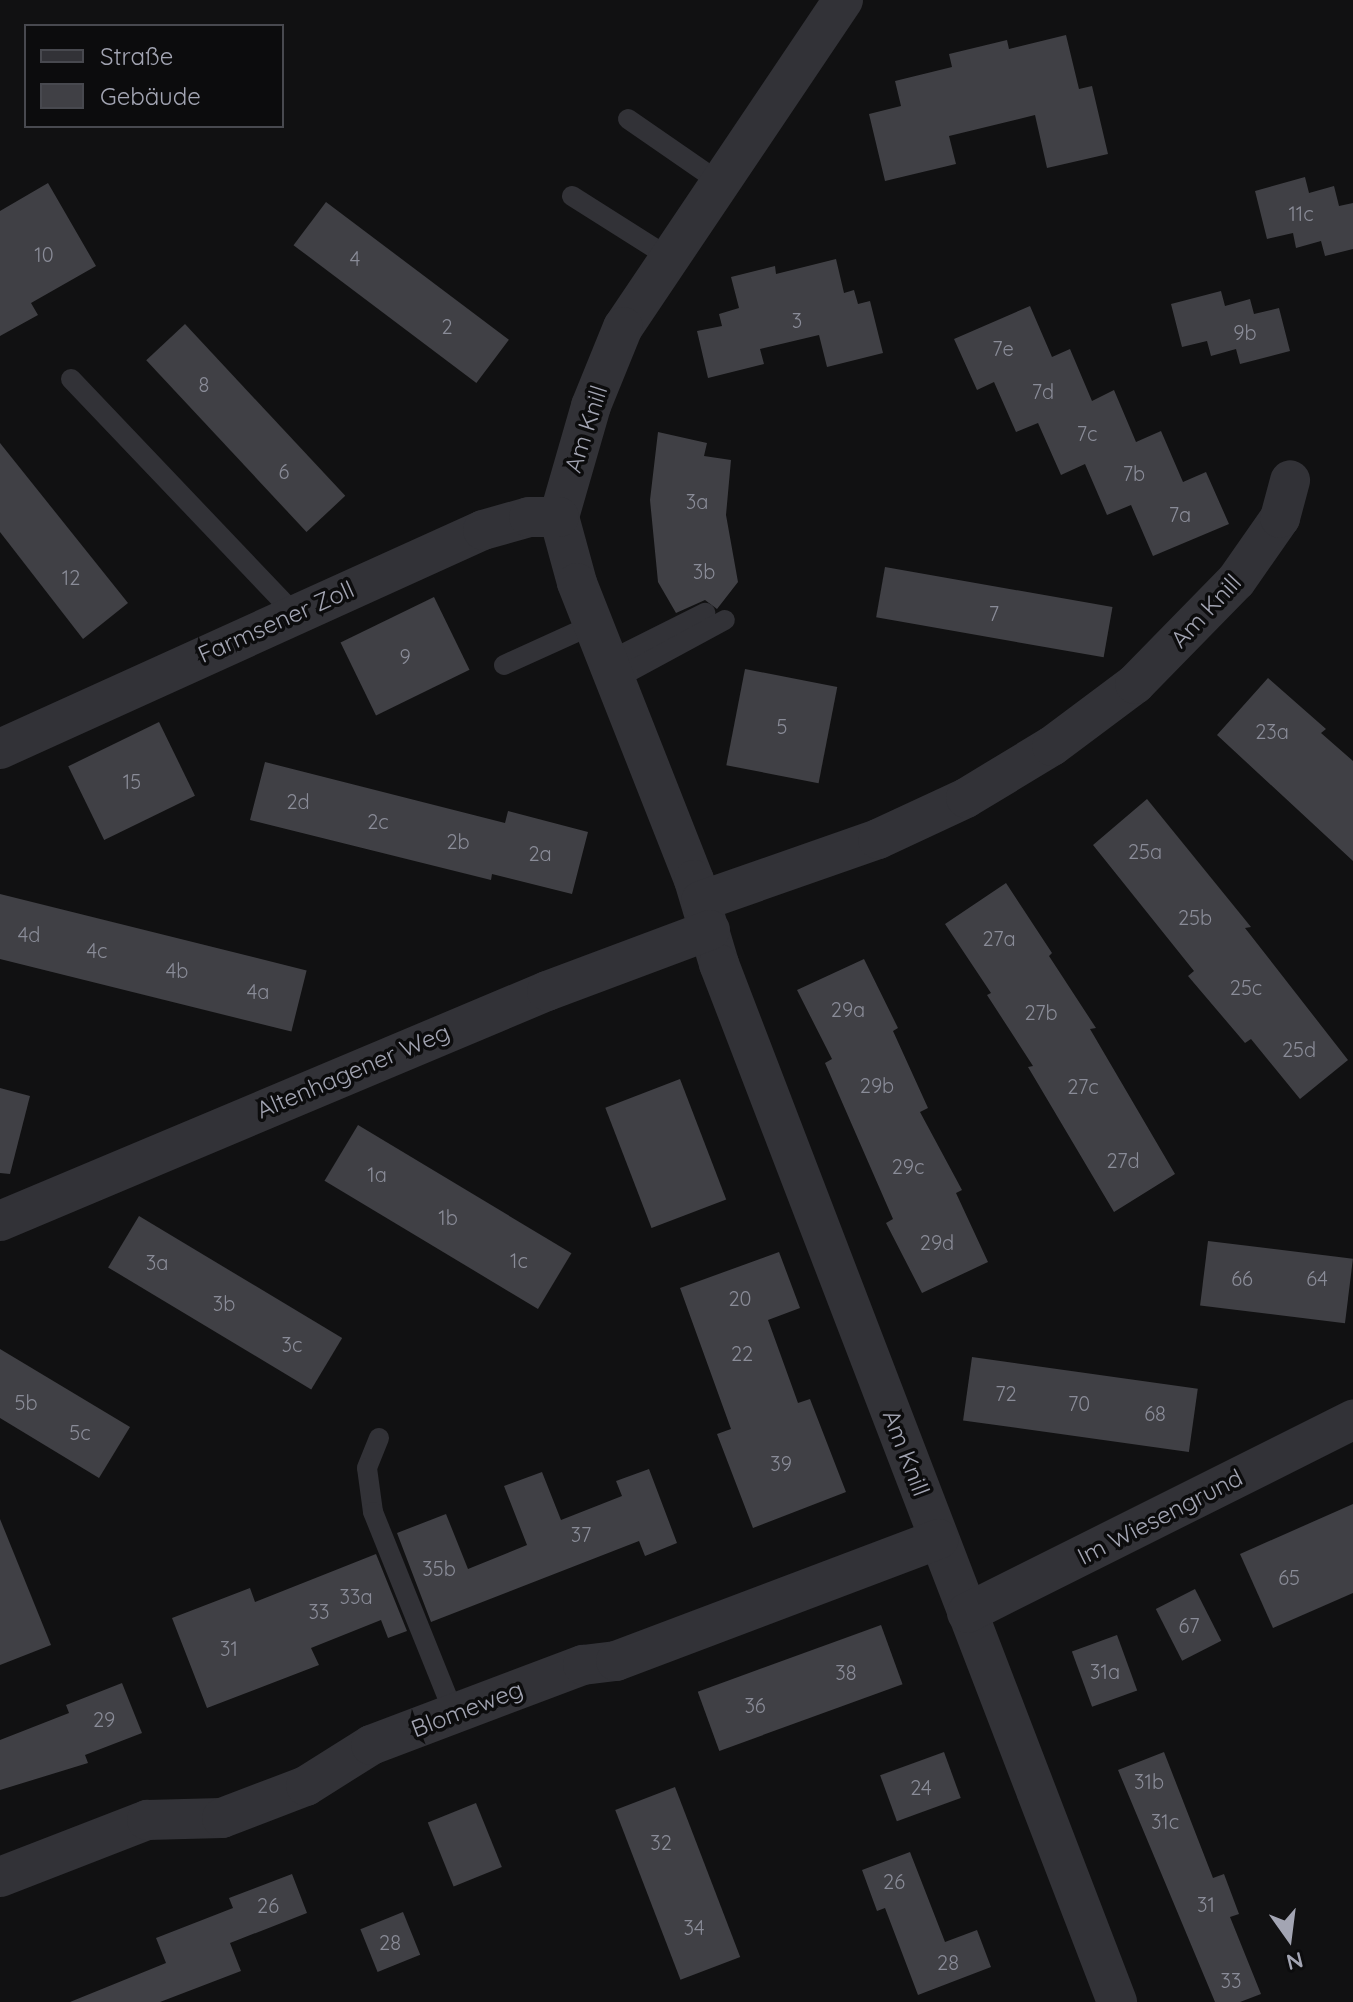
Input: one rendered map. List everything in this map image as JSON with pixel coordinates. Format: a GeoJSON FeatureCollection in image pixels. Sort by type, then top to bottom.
{"type":"FeatureCollection","features":[{"type":"Feature","properties":{"kind":"street","name":"Am Knill"},"geometry":{"type":"LineString","coordinates":[[843,0],[667,256],[623,327],[591,406],[559,517],[592,625],[1117,2002]]}},
{"type":"Feature","properties":{"kind":"street","name":"Am Knill"},"geometry":{"type":"LineString","coordinates":[[705,916],[966,798],[1052,746],[1135,684],[1236,581],[1280,518],[1290,480]]}},
{"type":"Feature","properties":{"kind":"street","name":"Farmsener Zoll"},"geometry":{"type":"LineString","coordinates":[[0,749],[294,613],[483,530],[529,517],[559,517]]}},
{"type":"Feature","properties":{"kind":"street","name":"Altenhagener Weg"},"geometry":{"type":"LineString","coordinates":[[0,1221],[533,997],[705,916]]}},
{"type":"Feature","properties":{"kind":"street","name":"Im Wiesengrund"},"geometry":{"type":"LineString","coordinates":[[967,1613],[1353,1420]]}},
{"type":"Feature","properties":{"kind":"street","name":"Blomeweg"},"geometry":{"type":"LineString","coordinates":[[0,1877],[147,1820],[222,1818],[306,1786],[371,1745],[583,1665],[616,1661],[939,1539]]}},
{"type":"Feature","properties":{"kind":"lane"},"geometry":{"type":"LineString","coordinates":[[628,119],[718,181]]}},
{"type":"Feature","properties":{"kind":"lane"},"geometry":{"type":"LineString","coordinates":[[572,196],[667,256]]}},
{"type":"Feature","properties":{"kind":"lane"},"geometry":{"type":"LineString","coordinates":[[71,379],[294,613]]}},
{"type":"Feature","properties":{"kind":"lane"},"geometry":{"type":"LineString","coordinates":[[610,671],[705,613]]}},
{"type":"Feature","properties":{"kind":"lane"},"geometry":{"type":"LineString","coordinates":[[610,671],[725,620]]}},
{"type":"Feature","properties":{"kind":"lane"},"geometry":{"type":"LineString","coordinates":[[504,665],[592,625]]}},
{"type":"Feature","properties":{"kind":"lane"},"geometry":{"type":"LineString","coordinates":[[379,1438],[367,1468],[373,1512],[454,1714]]}},
{"type":"Feature","properties":{"kind":"building"},"geometry":{"type":"Polygon","coordinates":[[[1066,35],[1079,89],[1092,86],[1108,154],[1047,168],[1035,115],[949,136],[956,164],[885,181],[869,114],[901,106],[895,81],[952,67],[949,54],[1007,40],[1009,49],[1066,35]]]}},
{"type":"Feature","properties":{"kind":"building"},"geometry":{"type":"Polygon","coordinates":[[[1305,177],[1309,193],[1334,186],[1339,206],[1353,203],[1353,249],[1325,256],[1321,241],[1296,248],[1293,233],[1267,239],[1255,191],[1305,177]]]}},
{"type":"Feature","properties":{"kind":"building"},"geometry":{"type":"Polygon","coordinates":[[[48,183],[96,266],[31,303],[38,315],[0,336],[0,211],[48,183]]]}},
{"type":"Feature","properties":{"kind":"building"},"geometry":{"type":"Polygon","coordinates":[[[326,202],[509,340],[476,383],[294,245],[326,202]]]}},
{"type":"Feature","properties":{"kind":"building"},"geometry":{"type":"Polygon","coordinates":[[[836,259],[844,293],[854,290],[858,304],[870,301],[883,353],[827,367],[819,335],[760,349],[764,364],[708,378],[697,331],[722,326],[719,314],[739,308],[731,277],[775,266],[776,274],[836,259]]]}},
{"type":"Feature","properties":{"kind":"building"},"geometry":{"type":"Polygon","coordinates":[[[1221,291],[1225,306],[1250,299],[1254,314],[1279,308],[1290,351],[1240,364],[1236,349],[1211,356],[1207,341],[1182,347],[1171,304],[1221,291]]]}},
{"type":"Feature","properties":{"kind":"building"},"geometry":{"type":"Polygon","coordinates":[[[1030,306],[1052,357],[1070,349],[1092,401],[1114,390],[1136,442],[1161,431],[1183,482],[1206,472],[1229,524],[1153,556],[1131,505],[1107,515],[1085,464],[1061,475],[1038,423],[1016,432],[994,382],[977,390],[954,339],[1030,306]]]}},
{"type":"Feature","properties":{"kind":"building"},"geometry":{"type":"Polygon","coordinates":[[[185,324],[345,496],[307,532],[146,360],[185,324]]]}},
{"type":"Feature","properties":{"kind":"building"},"geometry":{"type":"Polygon","coordinates":[[[658,432],[707,443],[704,456],[731,460],[726,515],[738,582],[717,609],[705,600],[676,613],[658,582],[650,500],[658,432]]]}},
{"type":"Feature","properties":{"kind":"building"},"geometry":{"type":"Polygon","coordinates":[[[0,443],[128,603],[83,639],[0,532],[0,443]]]}},
{"type":"Feature","properties":{"kind":"building"},"geometry":{"type":"Polygon","coordinates":[[[885,567],[1112,607],[1104,657],[876,617],[885,567]]]}},
{"type":"Feature","properties":{"kind":"building"},"geometry":{"type":"Polygon","coordinates":[[[434,597],[470,670],[376,715],[341,643],[434,597]]]}},
{"type":"Feature","properties":{"kind":"building"},"geometry":{"type":"Polygon","coordinates":[[[745,669],[837,687],[819,783],[726,765],[745,669]]]}},
{"type":"Feature","properties":{"kind":"building"},"geometry":{"type":"Polygon","coordinates":[[[1268,678],[1326,729],[1321,733],[1353,761],[1353,861],[1217,735],[1268,678]]]}},
{"type":"Feature","properties":{"kind":"building"},"geometry":{"type":"Polygon","coordinates":[[[159,722],[195,796],[104,840],[68,766],[159,722]]]}},
{"type":"Feature","properties":{"kind":"building"},"geometry":{"type":"Polygon","coordinates":[[[265,762],[505,823],[508,811],[588,832],[572,894],[492,874],[491,880],[250,820],[265,762]]]}},
{"type":"Feature","properties":{"kind":"building"},"geometry":{"type":"Polygon","coordinates":[[[1147,799],[1251,927],[1245,928],[1348,1060],[1300,1099],[1251,1039],[1245,1043],[1188,976],[1194,971],[1093,845],[1147,799]]]}},
{"type":"Feature","properties":{"kind":"building"},"geometry":{"type":"Polygon","coordinates":[[[1006,883],[1096,1028],[1090,1029],[1175,1174],[1114,1212],[1028,1067],[1033,1066],[987,995],[991,993],[945,924],[1006,883]]]}},
{"type":"Feature","properties":{"kind":"building"},"geometry":{"type":"Polygon","coordinates":[[[0,894],[307,970],[291,1032],[0,959],[0,894]]]}},
{"type":"Feature","properties":{"kind":"building"},"geometry":{"type":"Polygon","coordinates":[[[864,959],[898,1028],[893,1031],[928,1108],[920,1112],[962,1190],[956,1193],[988,1262],[922,1293],[886,1223],[893,1219],[825,1063],[832,1059],[797,990],[864,959]]]}},
{"type":"Feature","properties":{"kind":"building"},"geometry":{"type":"Polygon","coordinates":[[[680,1079],[726,1199],[652,1228],[605,1108],[680,1079]]]}},
{"type":"Feature","properties":{"kind":"building"},"geometry":{"type":"Polygon","coordinates":[[[0,1088],[30,1096],[10,1174],[0,1173],[0,1088]]]}},
{"type":"Feature","properties":{"kind":"building"},"geometry":{"type":"Polygon","coordinates":[[[358,1125],[571,1253],[538,1309],[325,1181],[358,1125]]]}},
{"type":"Feature","properties":{"kind":"building"},"geometry":{"type":"Polygon","coordinates":[[[139,1216],[342,1338],[311,1389],[108,1267],[139,1216]]]}},
{"type":"Feature","properties":{"kind":"building"},"geometry":{"type":"Polygon","coordinates":[[[1208,1241],[1353,1259],[1345,1323],[1200,1306],[1208,1241]]]}},
{"type":"Feature","properties":{"kind":"building"},"geometry":{"type":"Polygon","coordinates":[[[779,1252],[800,1308],[768,1320],[798,1403],[810,1399],[846,1492],[753,1528],[717,1434],[731,1429],[680,1288],[779,1252]]]}},
{"type":"Feature","properties":{"kind":"building"},"geometry":{"type":"Polygon","coordinates":[[[0,1349],[130,1427],[99,1478],[0,1418],[0,1349]]]}},
{"type":"Feature","properties":{"kind":"building"},"geometry":{"type":"Polygon","coordinates":[[[972,1357],[1198,1389],[1189,1452],[963,1420],[972,1357]]]}},
{"type":"Feature","properties":{"kind":"building"},"geometry":{"type":"Polygon","coordinates":[[[649,1469],[677,1543],[645,1556],[639,1541],[431,1622],[397,1533],[446,1514],[468,1569],[527,1545],[504,1486],[542,1472],[561,1520],[622,1496],[616,1481],[649,1469]]]}},
{"type":"Feature","properties":{"kind":"building"},"geometry":{"type":"Polygon","coordinates":[[[1353,1504],[1353,1593],[1273,1628],[1240,1554],[1353,1504]]]}},
{"type":"Feature","properties":{"kind":"building"},"geometry":{"type":"Polygon","coordinates":[[[0,1519],[51,1645],[0,1665],[0,1519]]]}},
{"type":"Feature","properties":{"kind":"building"},"geometry":{"type":"Polygon","coordinates":[[[376,1554],[407,1631],[388,1638],[381,1620],[311,1648],[319,1665],[207,1708],[172,1618],[250,1588],[255,1602],[376,1554]]]}},
{"type":"Feature","properties":{"kind":"building"},"geometry":{"type":"Polygon","coordinates":[[[1195,1589],[1221,1641],[1182,1661],[1156,1609],[1195,1589]]]}},
{"type":"Feature","properties":{"kind":"building"},"geometry":{"type":"Polygon","coordinates":[[[881,1625],[903,1684],[719,1751],[698,1692],[881,1625]]]}},
{"type":"Feature","properties":{"kind":"building"},"geometry":{"type":"Polygon","coordinates":[[[1117,1635],[1137,1690],[1092,1707],[1072,1651],[1117,1635]]]}},
{"type":"Feature","properties":{"kind":"building"},"geometry":{"type":"Polygon","coordinates":[[[122,1683],[142,1733],[85,1755],[88,1763],[0,1790],[0,1740],[69,1713],[66,1705],[122,1683]]]}},
{"type":"Feature","properties":{"kind":"building"},"geometry":{"type":"Polygon","coordinates":[[[944,1752],[961,1798],[897,1821],[880,1775],[944,1752]]]}},
{"type":"Feature","properties":{"kind":"building"},"geometry":{"type":"Polygon","coordinates":[[[1164,1752],[1213,1878],[1224,1874],[1239,1914],[1230,1917],[1261,1994],[1240,2002],[1215,2002],[1118,1770],[1164,1752]]]}},
{"type":"Feature","properties":{"kind":"building"},"geometry":{"type":"Polygon","coordinates":[[[675,1787],[740,1957],[680,1980],[615,1810],[675,1787]]]}},
{"type":"Feature","properties":{"kind":"building"},"geometry":{"type":"Polygon","coordinates":[[[476,1803],[502,1867],[454,1886],[428,1822],[476,1803]]]}},
{"type":"Feature","properties":{"kind":"building"},"geometry":{"type":"Polygon","coordinates":[[[910,1852],[945,1942],[977,1930],[991,1967],[918,1995],[885,1908],[877,1911],[862,1870],[910,1852]]]}},
{"type":"Feature","properties":{"kind":"building"},"geometry":{"type":"Polygon","coordinates":[[[292,1874],[307,1913],[230,1943],[241,1971],[160,2002],[70,2002],[166,1963],[156,1938],[233,1908],[229,1898],[292,1874]]]}},
{"type":"Feature","properties":{"kind":"building"},"geometry":{"type":"Polygon","coordinates":[[[403,1912],[420,1955],[378,1972],[360,1929],[403,1912]]]}}]}
